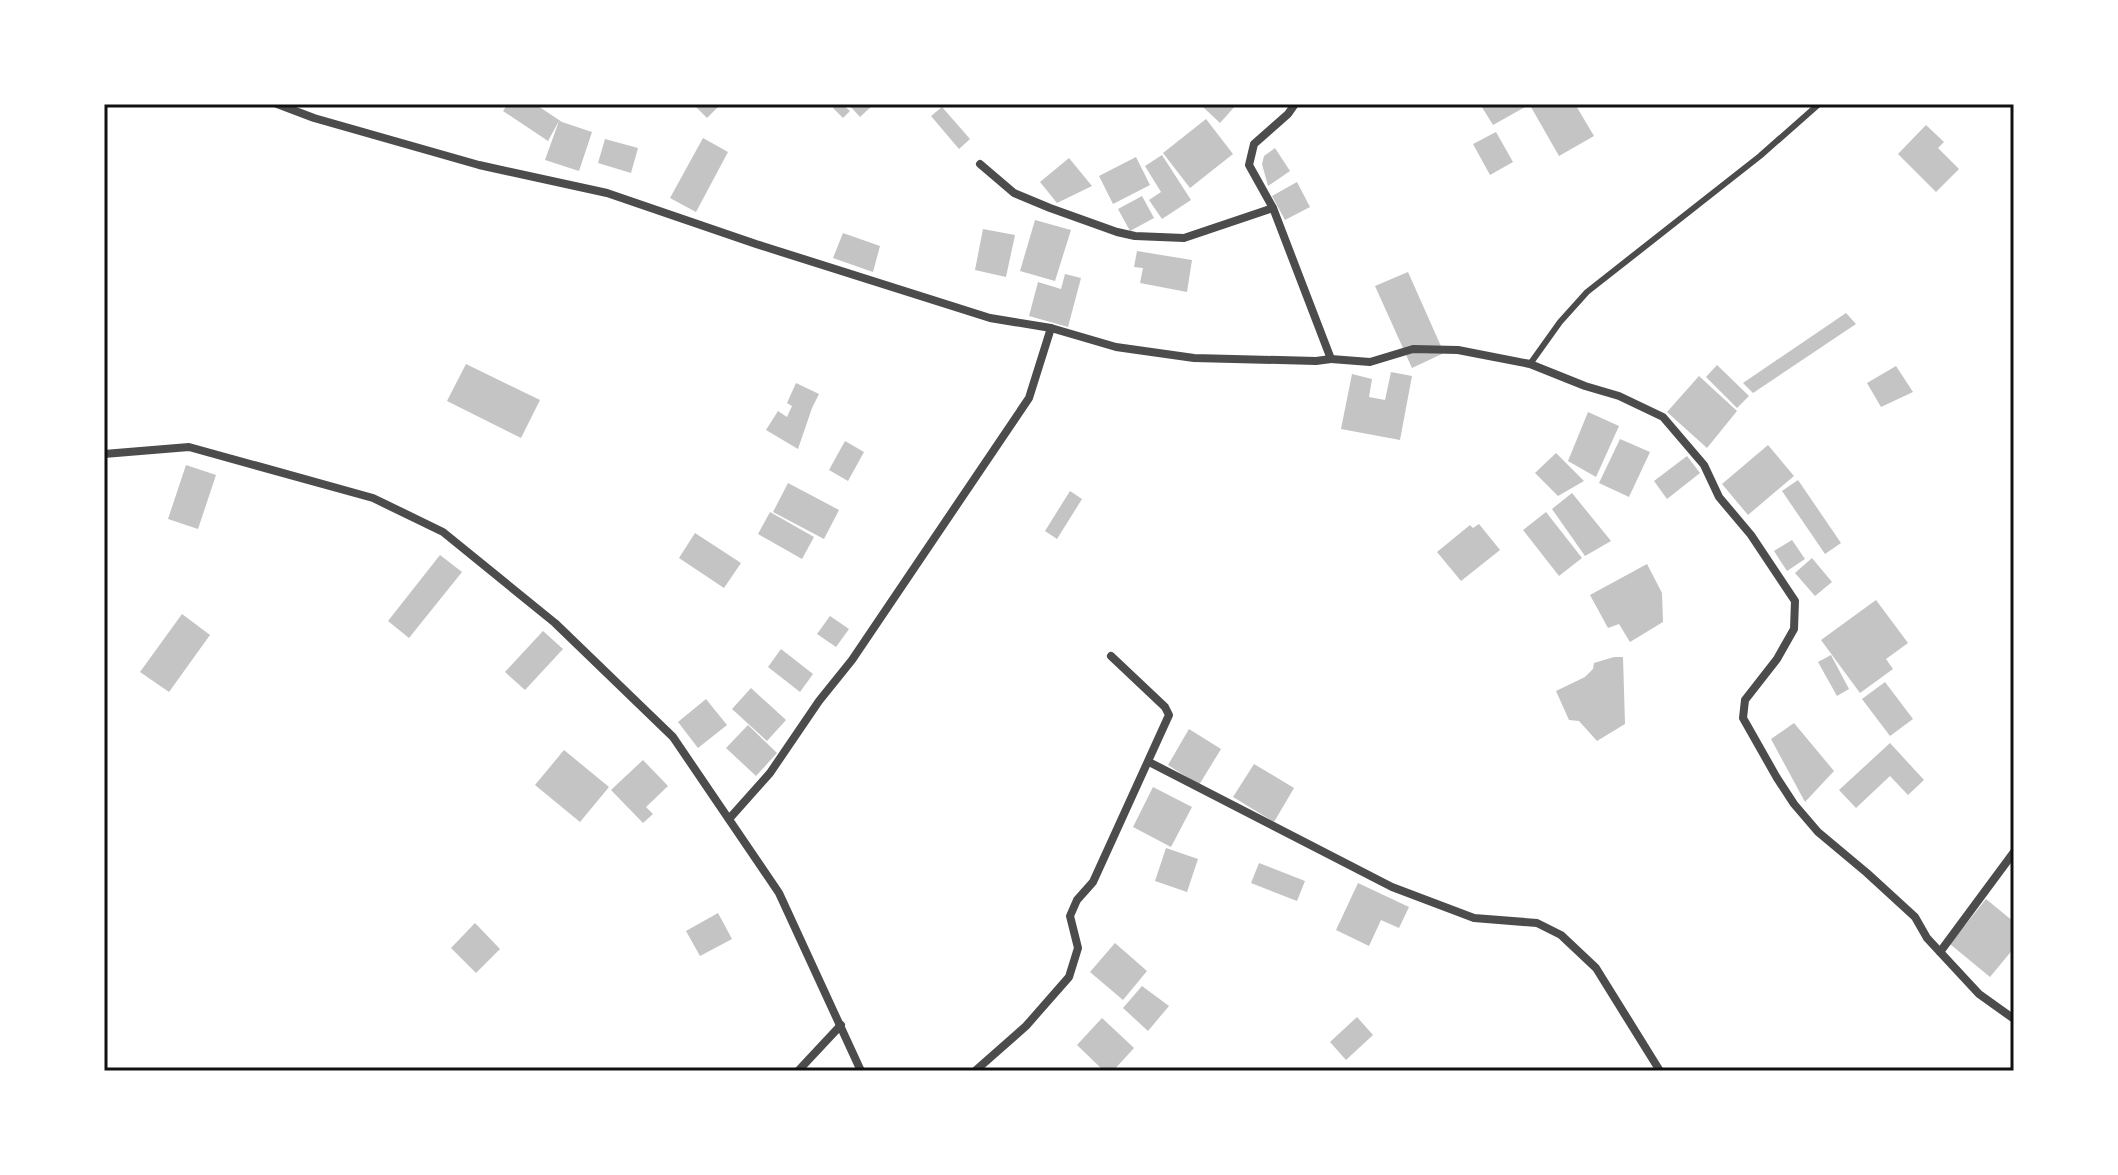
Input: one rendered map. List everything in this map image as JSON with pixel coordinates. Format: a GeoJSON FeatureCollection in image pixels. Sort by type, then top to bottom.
{"type":"FeatureCollection","features":[{"type":"Feature","properties":{"kind":"street"},"geometry":{"type":"LineString","coordinates":[[277,104],[314,118],[479,165],[607,193],[770,249],[990,318],[1116,347],[1194,358],[1370,362],[1413,349],[1458,350],[1530,364],[1619,396],[1663,417],[1704,465],[1719,497],[1751,535],[1795,601],[1794,629],[1777,659],[1745,700],[1743,718],[1794,804],[1818,832],[1915,917],[1927,938],[1979,994],[2014,1019]]}},
{"type":"Feature","properties":{"kind":"street"},"geometry":{"type":"LineString","coordinates":[[1295,104],[1254,144],[1249,165],[1273,208],[1331,359]]}},
{"type":"Feature","properties":{"kind":"street"},"geometry":{"type":"LineString","coordinates":[[1530,364],[1560,322],[1587,292],[1760,156],[1819,104]]}},
{"type":"Feature","properties":{"kind":"street"},"geometry":{"type":"LineString","coordinates":[[980,164],[1014,193],[1135,236],[1184,238],[1273,208]]}},
{"type":"Feature","properties":{"kind":"street"},"geometry":{"type":"LineString","coordinates":[[729,819],[770,773],[819,701],[852,660],[1029,398],[1050,332]]}},
{"type":"Feature","properties":{"kind":"street"},"geometry":{"type":"LineString","coordinates":[[104,454],[189,447],[373,498],[443,532],[555,623],[673,737],[779,893],[861,1071]]}},
{"type":"Feature","properties":{"kind":"street"},"geometry":{"type":"LineString","coordinates":[[975,1071],[1026,1026],[1069,977],[1078,948],[1070,916],[1077,900],[1093,882],[1169,715],[1165,707],[1111,656]]}},
{"type":"Feature","properties":{"kind":"street"},"geometry":{"type":"LineString","coordinates":[[1149,762],[1392,887],[1474,918],[1537,923],[1561,935],[1596,968],[1660,1071]]}},
{"type":"Feature","properties":{"kind":"street"},"geometry":{"type":"LineString","coordinates":[[1940,952],[2014,852]]}},
{"type":"Feature","properties":{"kind":"street"},"geometry":{"type":"LineString","coordinates":[[798,1071],[841,1025]]}},
{"type":"Feature","properties":{"kind":"building"},"geometry":{"type":"Polygon","coordinates":[[[508,104],[535,104],[562,122],[592,132],[579,171],[545,160],[559,121],[548,141],[503,111],[508,104]]]}},
{"type":"Feature","properties":{"kind":"building"},"geometry":{"type":"Polygon","coordinates":[[[699,104],[721,104],[707,118],[696,107],[699,104]]]}},
{"type":"Feature","properties":{"kind":"building"},"geometry":{"type":"Polygon","coordinates":[[[836,104],[842,104],[850,111],[843,118],[833,108],[836,104]]]}},
{"type":"Feature","properties":{"kind":"building"},"geometry":{"type":"Polygon","coordinates":[[[874,104],[860,117],[850,106],[874,104]]]}},
{"type":"Feature","properties":{"kind":"building"},"geometry":{"type":"Polygon","coordinates":[[[1206,104],[1237,104],[1220,123],[1203,107],[1206,104]]]}},
{"type":"Feature","properties":{"kind":"building"},"geometry":{"type":"Polygon","coordinates":[[[1480,104],[1525,104],[1527,106],[1493,125],[1480,104]]]}},
{"type":"Feature","properties":{"kind":"building"},"geometry":{"type":"Polygon","coordinates":[[[1537,104],[1575,104],[1594,136],[1559,156],[1531,107],[1537,104]]]}},
{"type":"Feature","properties":{"kind":"building"},"geometry":{"type":"Polygon","coordinates":[[[942,107],[970,139],[959,149],[931,116],[942,107]]]}},
{"type":"Feature","properties":{"kind":"building"},"geometry":{"type":"Polygon","coordinates":[[[1206,119],[1233,154],[1190,188],[1163,153],[1206,119]]]}},
{"type":"Feature","properties":{"kind":"building"},"geometry":{"type":"Polygon","coordinates":[[[1926,125],[1944,142],[1938,148],[1959,169],[1936,192],[1898,154],[1926,125]]]}},
{"type":"Feature","properties":{"kind":"building"},"geometry":{"type":"Polygon","coordinates":[[[1496,132],[1513,162],[1490,175],[1473,144],[1496,132]]]}},
{"type":"Feature","properties":{"kind":"building"},"geometry":{"type":"Polygon","coordinates":[[[703,138],[728,152],[696,212],[670,198],[703,138]]]}},
{"type":"Feature","properties":{"kind":"building"},"geometry":{"type":"Polygon","coordinates":[[[605,139],[638,148],[631,173],[598,163],[605,139]]]}},
{"type":"Feature","properties":{"kind":"building"},"geometry":{"type":"Polygon","coordinates":[[[1275,148],[1290,171],[1268,186],[1262,164],[1264,156],[1275,148]]]}},
{"type":"Feature","properties":{"kind":"building"},"geometry":{"type":"Polygon","coordinates":[[[1162,155],[1191,200],[1162,219],[1149,200],[1161,192],[1145,166],[1162,155]]]}},
{"type":"Feature","properties":{"kind":"building"},"geometry":{"type":"Polygon","coordinates":[[[1136,157],[1150,185],[1113,204],[1099,176],[1136,157]]]}},
{"type":"Feature","properties":{"kind":"building"},"geometry":{"type":"Polygon","coordinates":[[[1069,158],[1092,186],[1057,203],[1040,182],[1069,158]]]}},
{"type":"Feature","properties":{"kind":"building"},"geometry":{"type":"Polygon","coordinates":[[[1297,182],[1310,207],[1285,220],[1272,196],[1297,182]]]}},
{"type":"Feature","properties":{"kind":"building"},"geometry":{"type":"Polygon","coordinates":[[[1142,196],[1154,218],[1130,231],[1118,209],[1142,196]]]}},
{"type":"Feature","properties":{"kind":"building"},"geometry":{"type":"Polygon","coordinates":[[[1035,220],[1071,230],[1055,281],[1020,271],[1035,220]]]}},
{"type":"Feature","properties":{"kind":"building"},"geometry":{"type":"Polygon","coordinates":[[[983,229],[1015,235],[1006,277],[975,270],[983,229]]]}},
{"type":"Feature","properties":{"kind":"building"},"geometry":{"type":"Polygon","coordinates":[[[843,233],[880,246],[873,272],[833,258],[843,233]]]}},
{"type":"Feature","properties":{"kind":"building"},"geometry":{"type":"Polygon","coordinates":[[[1137,251],[1192,260],[1187,292],[1140,283],[1143,268],[1134,267],[1137,251]]]}},
{"type":"Feature","properties":{"kind":"building"},"geometry":{"type":"Polygon","coordinates":[[[1408,272],[1444,353],[1412,368],[1375,286],[1408,272]]]}},
{"type":"Feature","properties":{"kind":"building"},"geometry":{"type":"Polygon","coordinates":[[[1065,274],[1081,278],[1068,327],[1029,316],[1038,282],[1061,289],[1065,274]]]}},
{"type":"Feature","properties":{"kind":"building"},"geometry":{"type":"Polygon","coordinates":[[[1846,313],[1856,324],[1753,393],[1743,383],[1846,313]]]}},
{"type":"Feature","properties":{"kind":"building"},"geometry":{"type":"Polygon","coordinates":[[[466,364],[540,400],[521,438],[447,401],[466,364]]]}},
{"type":"Feature","properties":{"kind":"building"},"geometry":{"type":"Polygon","coordinates":[[[1717,365],[1749,396],[1737,408],[1706,377],[1717,365]]]}},
{"type":"Feature","properties":{"kind":"building"},"geometry":{"type":"Polygon","coordinates":[[[1896,366],[1913,392],[1881,407],[1867,383],[1896,366]]]}},
{"type":"Feature","properties":{"kind":"building"},"geometry":{"type":"Polygon","coordinates":[[[1391,372],[1412,376],[1400,440],[1341,429],[1352,374],[1372,379],[1369,397],[1385,400],[1391,372]]]}},
{"type":"Feature","properties":{"kind":"building"},"geometry":{"type":"Polygon","coordinates":[[[1699,376],[1737,411],[1707,448],[1667,412],[1699,376]]]}},
{"type":"Feature","properties":{"kind":"building"},"geometry":{"type":"Polygon","coordinates":[[[796,383],[819,394],[798,449],[766,430],[778,411],[787,417],[792,406],[787,403],[796,383]]]}},
{"type":"Feature","properties":{"kind":"building"},"geometry":{"type":"Polygon","coordinates":[[[1588,412],[1619,426],[1596,477],[1568,461],[1588,412]]]}},
{"type":"Feature","properties":{"kind":"building"},"geometry":{"type":"Polygon","coordinates":[[[1620,439],[1650,452],[1629,497],[1599,483],[1620,439]]]}},
{"type":"Feature","properties":{"kind":"building"},"geometry":{"type":"Polygon","coordinates":[[[845,441],[864,452],[848,481],[829,470],[845,441]]]}},
{"type":"Feature","properties":{"kind":"building"},"geometry":{"type":"Polygon","coordinates":[[[1768,445],[1794,476],[1748,515],[1722,484],[1768,445]]]}},
{"type":"Feature","properties":{"kind":"building"},"geometry":{"type":"Polygon","coordinates":[[[1556,453],[1584,481],[1558,496],[1535,473],[1556,453]]]}},
{"type":"Feature","properties":{"kind":"building"},"geometry":{"type":"Polygon","coordinates":[[[1687,456],[1700,473],[1667,499],[1654,481],[1687,456]]]}},
{"type":"Feature","properties":{"kind":"building"},"geometry":{"type":"Polygon","coordinates":[[[186,465],[216,475],[198,529],[168,519],[186,465]]]}},
{"type":"Feature","properties":{"kind":"building"},"geometry":{"type":"Polygon","coordinates":[[[1798,480],[1841,543],[1825,554],[1782,491],[1798,480]]]}},
{"type":"Feature","properties":{"kind":"building"},"geometry":{"type":"Polygon","coordinates":[[[788,483],[839,510],[824,539],[773,512],[788,483]]]}},
{"type":"Feature","properties":{"kind":"building"},"geometry":{"type":"Polygon","coordinates":[[[1070,491],[1082,499],[1057,539],[1045,531],[1070,491]]]}},
{"type":"Feature","properties":{"kind":"building"},"geometry":{"type":"Polygon","coordinates":[[[1572,493],[1611,541],[1585,556],[1552,509],[1572,493]]]}},
{"type":"Feature","properties":{"kind":"building"},"geometry":{"type":"Polygon","coordinates":[[[770,512],[814,537],[802,559],[758,534],[770,512]]]}},
{"type":"Feature","properties":{"kind":"building"},"geometry":{"type":"Polygon","coordinates":[[[1546,512],[1582,558],[1559,576],[1523,530],[1546,512]]]}},
{"type":"Feature","properties":{"kind":"building"},"geometry":{"type":"Polygon","coordinates":[[[1479,524],[1500,550],[1461,581],[1437,552],[1470,525],[1473,528],[1479,524]]]}},
{"type":"Feature","properties":{"kind":"building"},"geometry":{"type":"Polygon","coordinates":[[[695,533],[741,563],[724,588],[679,558],[695,533]]]}},
{"type":"Feature","properties":{"kind":"building"},"geometry":{"type":"Polygon","coordinates":[[[1792,540],[1805,559],[1787,571],[1774,551],[1792,540]]]}},
{"type":"Feature","properties":{"kind":"building"},"geometry":{"type":"Polygon","coordinates":[[[440,555],[462,572],[409,638],[388,621],[440,555]]]}},
{"type":"Feature","properties":{"kind":"building"},"geometry":{"type":"Polygon","coordinates":[[[1812,558],[1832,582],[1815,596],[1795,573],[1812,558]]]}},
{"type":"Feature","properties":{"kind":"building"},"geometry":{"type":"Polygon","coordinates":[[[1647,564],[1662,593],[1663,622],[1630,642],[1619,624],[1608,628],[1590,595],[1647,564]]]}},
{"type":"Feature","properties":{"kind":"building"},"geometry":{"type":"Polygon","coordinates":[[[1876,600],[1908,643],[1886,659],[1893,669],[1860,693],[1821,640],[1876,600]]]}},
{"type":"Feature","properties":{"kind":"building"},"geometry":{"type":"Polygon","coordinates":[[[182,614],[210,635],[169,692],[140,672],[182,614]]]}},
{"type":"Feature","properties":{"kind":"building"},"geometry":{"type":"Polygon","coordinates":[[[830,616],[849,629],[836,647],[817,634],[830,616]]]}},
{"type":"Feature","properties":{"kind":"building"},"geometry":{"type":"Polygon","coordinates":[[[543,631],[563,649],[525,690],[505,672],[543,631]]]}},
{"type":"Feature","properties":{"kind":"building"},"geometry":{"type":"Polygon","coordinates":[[[781,649],[813,674],[800,692],[768,667],[781,649]]]}},
{"type":"Feature","properties":{"kind":"building"},"geometry":{"type":"Polygon","coordinates":[[[1831,655],[1849,689],[1837,696],[1818,662],[1831,655]]]}},
{"type":"Feature","properties":{"kind":"building"},"geometry":{"type":"Polygon","coordinates":[[[1623,657],[1625,724],[1597,741],[1579,721],[1569,720],[1556,691],[1585,677],[1593,669],[1594,663],[1623,657]]]}},
{"type":"Feature","properties":{"kind":"building"},"geometry":{"type":"Polygon","coordinates":[[[1885,682],[1913,719],[1890,736],[1862,699],[1885,682]]]}},
{"type":"Feature","properties":{"kind":"building"},"geometry":{"type":"Polygon","coordinates":[[[751,688],[786,720],[767,741],[732,709],[751,688]]]}},
{"type":"Feature","properties":{"kind":"building"},"geometry":{"type":"Polygon","coordinates":[[[706,699],[727,725],[698,748],[678,722],[706,699]]]}},
{"type":"Feature","properties":{"kind":"building"},"geometry":{"type":"Polygon","coordinates":[[[1794,723],[1834,771],[1805,802],[1771,739],[1794,723]]]}},
{"type":"Feature","properties":{"kind":"building"},"geometry":{"type":"Polygon","coordinates":[[[748,725],[777,753],[756,776],[726,748],[748,725]]]}},
{"type":"Feature","properties":{"kind":"building"},"geometry":{"type":"Polygon","coordinates":[[[1189,729],[1221,749],[1199,785],[1168,765],[1189,729]]]}},
{"type":"Feature","properties":{"kind":"building"},"geometry":{"type":"Polygon","coordinates":[[[1890,743],[1924,780],[1908,795],[1890,776],[1856,808],[1839,790],[1890,743]]]}},
{"type":"Feature","properties":{"kind":"building"},"geometry":{"type":"Polygon","coordinates":[[[564,750],[609,787],[580,822],[535,785],[564,750]]]}},
{"type":"Feature","properties":{"kind":"building"},"geometry":{"type":"Polygon","coordinates":[[[643,760],[668,786],[646,807],[653,814],[643,823],[611,790],[643,760]]]}},
{"type":"Feature","properties":{"kind":"building"},"geometry":{"type":"Polygon","coordinates":[[[1254,764],[1294,788],[1274,822],[1233,797],[1254,764]]]}},
{"type":"Feature","properties":{"kind":"building"},"geometry":{"type":"Polygon","coordinates":[[[1153,787],[1192,807],[1171,847],[1133,827],[1153,787]]]}},
{"type":"Feature","properties":{"kind":"building"},"geometry":{"type":"Polygon","coordinates":[[[1166,848],[1198,859],[1187,892],[1155,881],[1166,848]]]}},
{"type":"Feature","properties":{"kind":"building"},"geometry":{"type":"Polygon","coordinates":[[[1259,863],[1305,881],[1297,901],[1251,883],[1259,863]]]}},
{"type":"Feature","properties":{"kind":"building"},"geometry":{"type":"Polygon","coordinates":[[[1358,883],[1409,907],[1399,928],[1381,920],[1369,946],[1336,930],[1358,883]]]}},
{"type":"Feature","properties":{"kind":"building"},"geometry":{"type":"Polygon","coordinates":[[[1986,899],[2014,922],[2014,948],[1990,977],[1950,944],[1986,899]]]}},
{"type":"Feature","properties":{"kind":"building"},"geometry":{"type":"Polygon","coordinates":[[[718,913],[732,939],[700,956],[686,931],[718,913]]]}},
{"type":"Feature","properties":{"kind":"building"},"geometry":{"type":"Polygon","coordinates":[[[475,923],[500,949],[476,973],[451,948],[475,923]]]}},
{"type":"Feature","properties":{"kind":"building"},"geometry":{"type":"Polygon","coordinates":[[[1115,943],[1147,971],[1123,1000],[1090,972],[1115,943]]]}},
{"type":"Feature","properties":{"kind":"building"},"geometry":{"type":"Polygon","coordinates":[[[1142,986],[1169,1006],[1148,1031],[1123,1008],[1142,986]]]}},
{"type":"Feature","properties":{"kind":"building"},"geometry":{"type":"Polygon","coordinates":[[[1357,1017],[1373,1035],[1346,1060],[1330,1042],[1357,1017]]]}},
{"type":"Feature","properties":{"kind":"building"},"geometry":{"type":"Polygon","coordinates":[[[1102,1018],[1134,1048],[1113,1071],[1104,1071],[1077,1045],[1102,1018]]]}}]}
